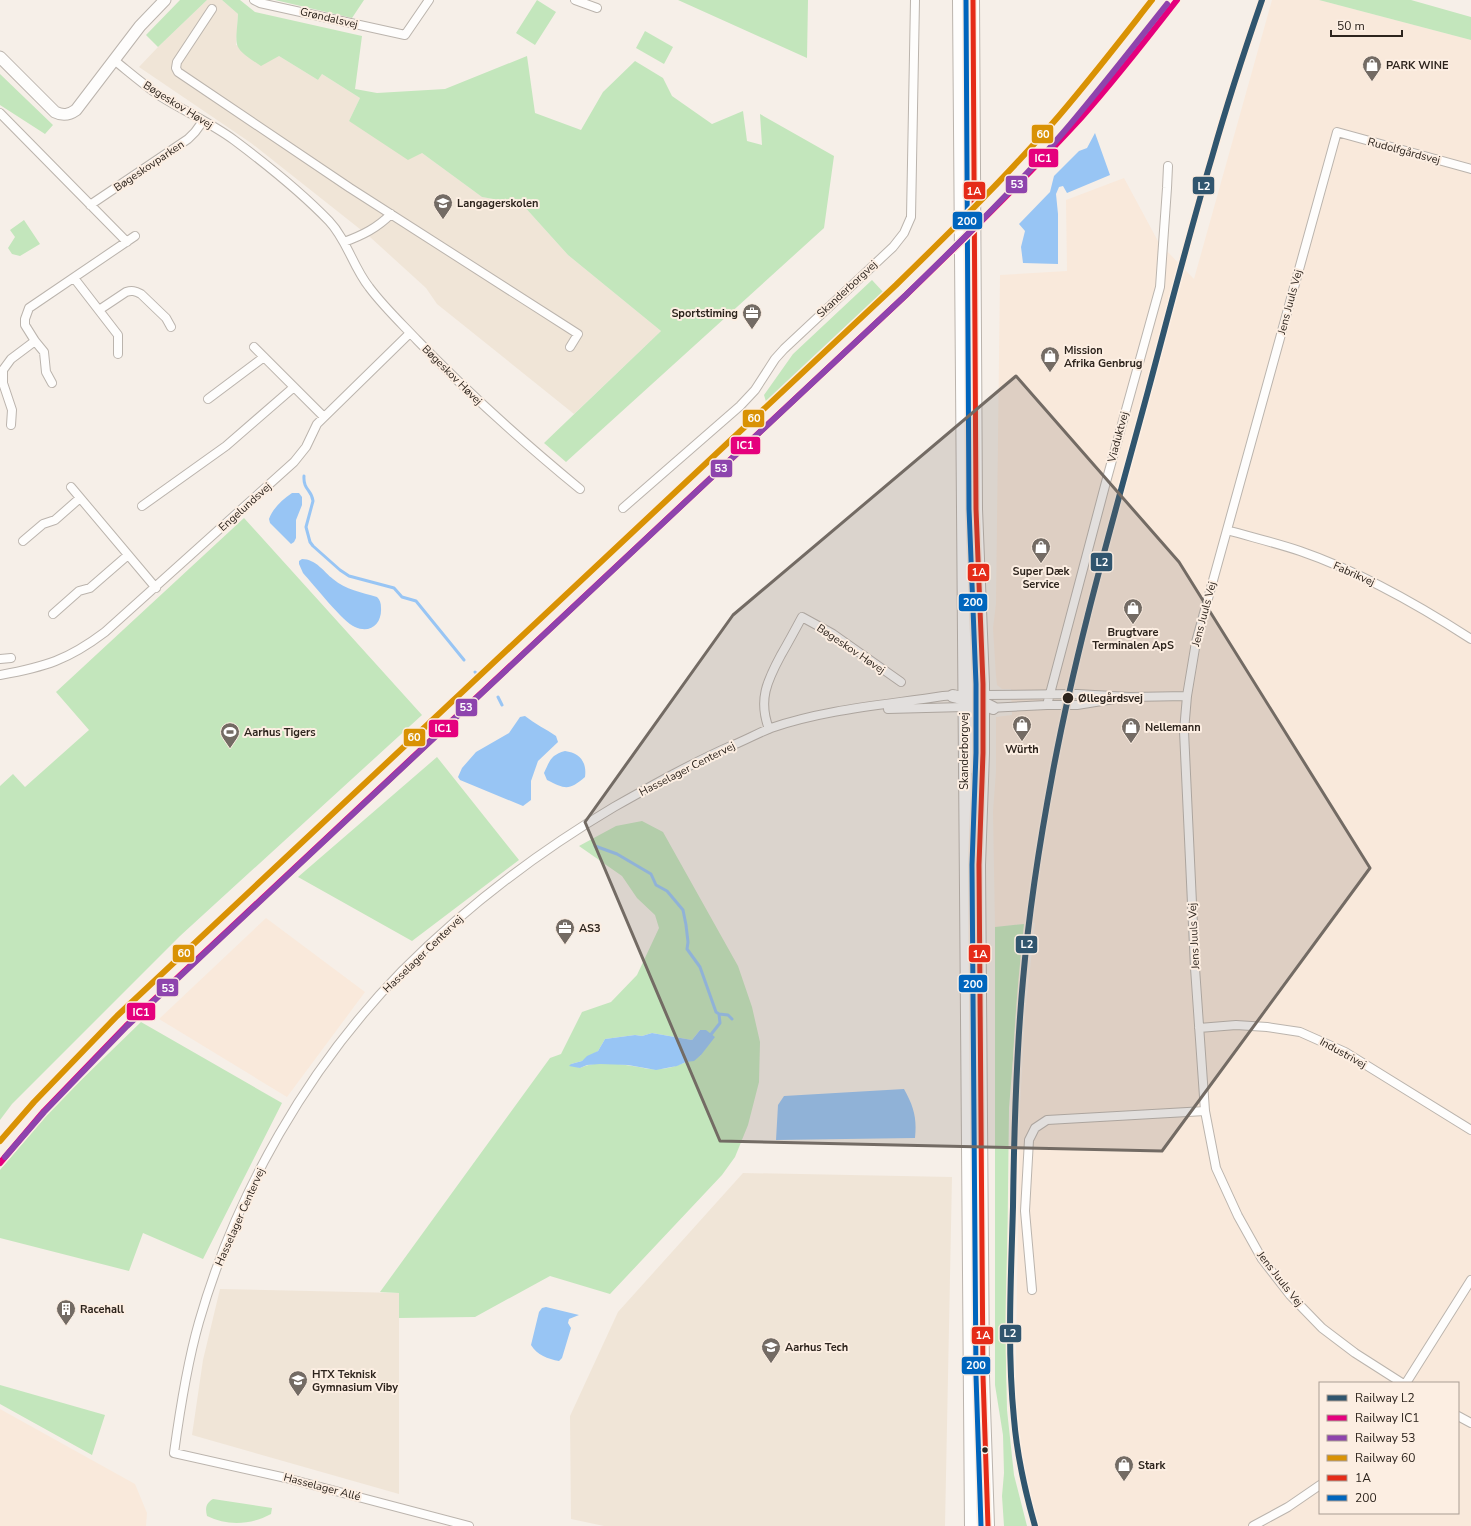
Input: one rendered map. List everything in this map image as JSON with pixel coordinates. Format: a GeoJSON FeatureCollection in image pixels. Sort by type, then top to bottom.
{"type":"FeatureCollection","features":[{"type":"Feature","properties":{"kind":"main road","name":"Skanderborgvej"},"geometry":{"type":"LineString","coordinates":[[959,0],[963,592],[974,701],[980,834],[983,1376],[988,1526]]}},
{"type":"Feature","properties":{"kind":"main road","name":"Skanderborgvej"},"geometry":{"type":"LineString","coordinates":[[971,1526],[976,509],[973,0]]}},
{"type":"Feature","properties":{"kind":"street"},"geometry":{"type":"LineString","coordinates":[[0,57],[50,108],[59,114],[64,115],[76,110],[140,26],[165,0]]}},
{"type":"Feature","properties":{"kind":"street","name":"Grøndalsvej"},"geometry":{"type":"LineString","coordinates":[[254,0],[260,3],[405,35],[429,0]]}},
{"type":"Feature","properties":{"kind":"street"},"geometry":{"type":"LineString","coordinates":[[575,0],[597,8]]}},
{"type":"Feature","properties":{"kind":"street","name":"Skanderborgvej"},"geometry":{"type":"LineString","coordinates":[[623,508],[740,406],[755,390],[784,349],[893,246],[906,229],[912,217],[914,0]]}},
{"type":"Feature","properties":{"kind":"street"},"geometry":{"type":"LineString","coordinates":[[212,9],[177,62],[176,66],[178,72],[244,118],[578,334],[570,347]]}},
{"type":"Feature","properties":{"kind":"street","name":"Bøgeskov Høvej"},"geometry":{"type":"LineString","coordinates":[[114,60],[159,95],[233,140],[273,171],[330,222],[344,242],[358,272],[369,288],[410,333],[475,398],[531,449],[580,489]]}},
{"type":"Feature","properties":{"kind":"street"},"geometry":{"type":"LineString","coordinates":[[0,113],[127,242]]}},
{"type":"Feature","properties":{"kind":"street","name":"Bøgeskovparken"},"geometry":{"type":"LineString","coordinates":[[90,205],[188,139],[203,121]]}},
{"type":"Feature","properties":{"kind":"street","name":"Rudolfgårdsvej"},"geometry":{"type":"LineString","coordinates":[[1337,132],[1471,169]]}},
{"type":"Feature","properties":{"kind":"street","name":"Jens Juuls Vej"},"geometry":{"type":"LineString","coordinates":[[1337,132],[1196,642],[1187,696],[1184,732],[1186,796],[1205,1111],[1216,1168],[1238,1216],[1262,1259],[1290,1295],[1322,1328],[1355,1353],[1400,1382]]}},
{"type":"Feature","properties":{"kind":"street","name":"Viaduktvej"},"geometry":{"type":"LineString","coordinates":[[1047,705],[1106,482],[1160,287],[1168,188],[1168,166]]}},
{"type":"Feature","properties":{"kind":"street"},"geometry":{"type":"LineString","coordinates":[[344,242],[370,231],[391,214]]}},
{"type":"Feature","properties":{"kind":"street"},"geometry":{"type":"LineString","coordinates":[[52,383],[46,372],[44,352],[35,341],[26,324],[25,319],[29,308],[135,236]]}},
{"type":"Feature","properties":{"kind":"street"},"geometry":{"type":"LineString","coordinates":[[74,278],[118,335],[118,354]]}},
{"type":"Feature","properties":{"kind":"street"},"geometry":{"type":"LineString","coordinates":[[99,310],[126,292],[131,290],[136,291],[166,318],[171,327]]}},
{"type":"Feature","properties":{"kind":"street","name":"Engelundsvej"},"geometry":{"type":"LineString","coordinates":[[0,675],[49,664],[75,653],[105,632],[156,588],[294,462],[306,447],[317,424],[410,333]]}},
{"type":"Feature","properties":{"kind":"street"},"geometry":{"type":"LineString","coordinates":[[11,425],[12,410],[3,383],[3,370],[11,359],[35,341]]}},
{"type":"Feature","properties":{"kind":"street"},"geometry":{"type":"LineString","coordinates":[[254,347],[324,417]]}},
{"type":"Feature","properties":{"kind":"street"},"geometry":{"type":"LineString","coordinates":[[208,399],[264,357]]}},
{"type":"Feature","properties":{"kind":"street"},"geometry":{"type":"LineString","coordinates":[[142,506],[226,446],[294,387]]}},
{"type":"Feature","properties":{"kind":"street"},"geometry":{"type":"LineString","coordinates":[[71,487],[156,588]]}},
{"type":"Feature","properties":{"kind":"street"},"geometry":{"type":"LineString","coordinates":[[23,541],[43,524],[55,520],[80,498]]}},
{"type":"Feature","properties":{"kind":"street","name":"Fabrikvej"},"geometry":{"type":"LineString","coordinates":[[1227,530],[1300,551],[1396,592],[1435,615],[1471,639]]}},
{"type":"Feature","properties":{"kind":"street"},"geometry":{"type":"LineString","coordinates":[[53,614],[79,591],[90,588],[128,555]]}},
{"type":"Feature","properties":{"kind":"street","name":"Bøgeskov Høvej"},"geometry":{"type":"LineString","coordinates":[[769,729],[764,708],[764,697],[768,679],[802,617],[833,634],[900,682]]}},
{"type":"Feature","properties":{"kind":"street"},"geometry":{"type":"LineString","coordinates":[[0,659],[11,658]]}},
{"type":"Feature","properties":{"kind":"street"},"geometry":{"type":"LineString","coordinates":[[974,701],[1050,694],[1130,697],[1187,696]]}},
{"type":"Feature","properties":{"kind":"street","name":"Hasselager Centervej"},"geometry":{"type":"LineString","coordinates":[[174,1454],[186,1381],[199,1324],[221,1258],[247,1194],[274,1142],[326,1062],[363,1015],[401,972],[440,935],[528,864],[586,824],[644,790],[699,761],[769,729],[824,714],[943,696],[974,701]]}},
{"type":"Feature","properties":{"kind":"street"},"geometry":{"type":"LineString","coordinates":[[974,701],[1077,705],[1130,697]]}},
{"type":"Feature","properties":{"kind":"street","name":"Hasselager Centervej"},"geometry":{"type":"LineString","coordinates":[[874,706],[889,709],[974,701]]}},
{"type":"Feature","properties":{"kind":"street","name":"Industrivej"},"geometry":{"type":"LineString","coordinates":[[1199,1028],[1236,1025],[1267,1027],[1300,1032],[1345,1052],[1471,1130]]}},
{"type":"Feature","properties":{"kind":"street"},"geometry":{"type":"LineString","coordinates":[[1032,1290],[1025,1211],[1029,1140],[1035,1128],[1047,1120],[1205,1111]]}},
{"type":"Feature","properties":{"kind":"street"},"geometry":{"type":"LineString","coordinates":[[1407,1382],[1471,1280]]}},
{"type":"Feature","properties":{"kind":"street"},"geometry":{"type":"LineString","coordinates":[[1459,1417],[1471,1423]]}},
{"type":"Feature","properties":{"kind":"street","name":"Hasselager Allé"},"geometry":{"type":"LineString","coordinates":[[174,1454],[286,1478],[469,1526]]}},
{"type":"Feature","properties":{"kind":"street"},"geometry":{"type":"LineString","coordinates":[[1253,1526],[1288,1507],[1319,1486]]}},
{"type":"Feature","properties":{"kind":"highlighted area"},"geometry":{"type":"Polygon","coordinates":[[[1016,376],[1179,562],[1370,868],[1162,1151],[720,1141],[585,822],[733,615],[1016,376]]]}},
{"type":"Feature","properties":{"kind":"shaded area","name":"Langagerskolen"},"geometry":{"type":"Polygon","coordinates":[[[207,0],[222,0],[238,14],[236,45],[279,56],[318,80],[322,74],[360,98],[349,121],[422,153],[482,197],[522,204],[568,255],[661,331],[574,414],[437,304],[426,288],[370,237],[251,143],[139,67],[207,0]]]}},
{"type":"Feature","properties":{"kind":"shaded area"},"geometry":{"type":"Polygon","coordinates":[[[1272,0],[1319,0],[1471,40],[1471,1526],[1039,1526],[1024,1471],[1015,1409],[1020,1106],[1025,1014],[1035,923],[995,927],[993,811],[996,772],[996,717],[1012,715],[1011,689],[1002,689],[997,685],[993,628],[996,604],[1000,275],[1067,271],[1066,200],[1124,178],[1159,243],[1194,279],[1272,0]]]}},
{"type":"Feature","properties":{"kind":"shaded area"},"geometry":{"type":"Polygon","coordinates":[[[266,918],[365,992],[287,1097],[159,1019],[266,918]]]}},
{"type":"Feature","properties":{"kind":"shaded area","name":"Aarhus Tech"},"geometry":{"type":"Polygon","coordinates":[[[743,1173],[952,1177],[945,1526],[604,1526],[571,1519],[570,1416],[618,1312],[743,1173]]]}},
{"type":"Feature","properties":{"kind":"shaded area","name":"HTX Teknisk Gymnasium Viby"},"geometry":{"type":"Polygon","coordinates":[[[220,1289],[399,1293],[399,1494],[192,1435],[203,1360],[220,1289]]]}},
{"type":"Feature","properties":{"kind":"shaded area"},"geometry":{"type":"Polygon","coordinates":[[[0,1409],[135,1484],[147,1513],[146,1526],[0,1526],[0,1409]]]}},
{"type":"Feature","properties":{"kind":"green space"},"geometry":{"type":"Polygon","coordinates":[[[180,0],[207,0],[158,47],[146,35],[180,0]]]}},
{"type":"Feature","properties":{"kind":"green space"},"geometry":{"type":"Polygon","coordinates":[[[222,0],[240,0],[255,12],[362,36],[355,89],[377,93],[445,89],[527,56],[535,113],[581,130],[603,92],[635,61],[663,78],[672,96],[712,124],[743,111],[747,141],[762,145],[760,114],[834,156],[824,228],[566,462],[544,443],[661,331],[568,255],[522,204],[482,197],[422,153],[408,160],[349,121],[360,98],[322,74],[318,80],[279,56],[261,66],[244,54],[240,50],[236,41],[238,14],[222,0]]]}},
{"type":"Feature","properties":{"kind":"green space"},"geometry":{"type":"Polygon","coordinates":[[[275,0],[364,0],[352,18],[275,0]]]}},
{"type":"Feature","properties":{"kind":"green space"},"geometry":{"type":"Polygon","coordinates":[[[537,0],[556,12],[535,45],[516,33],[537,0]]]}},
{"type":"Feature","properties":{"kind":"green space"},"geometry":{"type":"Polygon","coordinates":[[[678,0],[808,0],[807,58],[678,0]]]}},
{"type":"Feature","properties":{"kind":"green space"},"geometry":{"type":"Polygon","coordinates":[[[1319,0],[1411,0],[1471,17],[1471,40],[1319,0]]]}},
{"type":"Feature","properties":{"kind":"green space"},"geometry":{"type":"Polygon","coordinates":[[[645,31],[673,47],[664,64],[636,48],[645,31]]]}},
{"type":"Feature","properties":{"kind":"green space"},"geometry":{"type":"Polygon","coordinates":[[[0,74],[53,125],[45,134],[0,105],[0,74]]]}},
{"type":"Feature","properties":{"kind":"green space"},"geometry":{"type":"Polygon","coordinates":[[[966,80],[969,117],[976,667],[969,554],[966,80]]]}},
{"type":"Feature","properties":{"kind":"green space"},"geometry":{"type":"Polygon","coordinates":[[[24,220],[40,244],[20,256],[12,254],[8,248],[15,237],[10,230],[24,220]]]}},
{"type":"Feature","properties":{"kind":"green space"},"geometry":{"type":"Polygon","coordinates":[[[872,280],[884,293],[767,405],[764,395],[793,354],[872,280]]]}},
{"type":"Feature","properties":{"kind":"green space"},"geometry":{"type":"Polygon","coordinates":[[[244,518],[422,715],[180,936],[12,1104],[0,1120],[0,786],[13,774],[25,787],[89,730],[56,692],[244,518]]]}},
{"type":"Feature","properties":{"kind":"green space"},"geometry":{"type":"Polygon","coordinates":[[[437,757],[519,860],[412,941],[298,877],[437,757]]]}},
{"type":"Feature","properties":{"kind":"green space"},"geometry":{"type":"Polygon","coordinates":[[[642,821],[663,832],[738,966],[752,1007],[760,1042],[759,1082],[748,1125],[735,1157],[722,1175],[610,1294],[550,1276],[475,1317],[399,1318],[399,1293],[380,1292],[550,1058],[561,1054],[582,1012],[611,1002],[637,975],[659,928],[655,915],[637,898],[622,876],[579,846],[616,826],[642,821]],[[700,1030],[692,1040],[652,1033],[642,1036],[635,1035],[605,1039],[598,1051],[582,1061],[571,1064],[580,1068],[601,1063],[652,1069],[671,1067],[701,1055],[706,1030],[700,1030]]]}},
{"type":"Feature","properties":{"kind":"green space"},"geometry":{"type":"Polygon","coordinates":[[[1024,924],[1009,1108],[1006,1362],[1007,1410],[1014,1475],[1027,1526],[1004,1526],[1002,1496],[1004,1473],[1003,1435],[995,1385],[995,927],[1024,924]]]}},
{"type":"Feature","properties":{"kind":"green space"},"geometry":{"type":"Polygon","coordinates":[[[141,1022],[282,1103],[203,1259],[143,1233],[129,1271],[0,1238],[0,1170],[45,1115],[141,1022]]]}},
{"type":"Feature","properties":{"kind":"green space"},"geometry":{"type":"Polygon","coordinates":[[[0,1385],[105,1415],[92,1455],[0,1404],[0,1385]]]}},
{"type":"Feature","properties":{"kind":"green space"},"geometry":{"type":"Polygon","coordinates":[[[213,1499],[272,1508],[271,1514],[263,1518],[239,1523],[231,1523],[215,1519],[207,1516],[206,1511],[209,1502],[213,1499]]]}},
{"type":"Feature","properties":{"kind":"water"},"geometry":{"type":"Polygon","coordinates":[[[1095,133],[1110,175],[1067,193],[1063,186],[1059,187],[1056,194],[1058,214],[1058,264],[1023,263],[1021,247],[1025,231],[1019,224],[1050,192],[1054,176],[1079,151],[1087,148],[1095,133]]]}},
{"type":"Feature","properties":{"kind":"water"},"geometry":{"type":"Polygon","coordinates":[[[292,493],[299,493],[302,497],[302,505],[296,520],[296,538],[291,544],[270,523],[269,519],[278,504],[292,493]]]}},
{"type":"Feature","properties":{"kind":"water"},"geometry":{"type":"Polygon","coordinates":[[[302,559],[316,563],[343,586],[377,597],[380,602],[381,613],[380,618],[374,626],[366,629],[355,627],[336,611],[303,573],[299,564],[299,561],[302,559]]]}},
{"type":"Feature","properties":{"kind":"water"},"geometry":{"type":"Polygon","coordinates":[[[525,716],[556,736],[558,742],[538,761],[531,781],[531,800],[523,806],[460,780],[458,777],[462,768],[476,752],[509,733],[520,717],[525,716]]]}},
{"type":"Feature","properties":{"kind":"water"},"geometry":{"type":"Polygon","coordinates":[[[565,751],[575,754],[581,759],[585,767],[585,777],[575,785],[563,787],[547,780],[544,773],[554,756],[565,751]]]}},
{"type":"Feature","properties":{"kind":"water"},"geometry":{"type":"Polygon","coordinates":[[[700,1030],[706,1030],[715,1037],[701,1055],[694,1061],[686,1062],[677,1066],[656,1070],[628,1065],[600,1064],[587,1065],[580,1068],[569,1066],[582,1061],[587,1056],[598,1051],[605,1039],[635,1035],[642,1036],[652,1033],[692,1040],[700,1030]]]}},
{"type":"Feature","properties":{"kind":"water"},"geometry":{"type":"Polygon","coordinates":[[[904,1089],[914,1113],[916,1124],[915,1138],[776,1140],[778,1105],[784,1096],[904,1089]]]}},
{"type":"Feature","properties":{"kind":"water"},"geometry":{"type":"Polygon","coordinates":[[[546,1307],[579,1315],[569,1319],[568,1323],[571,1328],[562,1358],[559,1361],[543,1356],[531,1345],[539,1312],[542,1308],[546,1307]]]}},
{"type":"Feature","properties":{"kind":"waterway"},"geometry":{"type":"LineString","coordinates":[[304,476],[306,487],[311,494],[313,501],[306,527],[310,542],[313,546],[349,576],[394,588],[402,597],[416,601],[464,660]]}},
{"type":"Feature","properties":{"kind":"waterway"},"geometry":{"type":"LineString","coordinates":[[475,672],[478,675]]}},
{"type":"Feature","properties":{"kind":"waterway"},"geometry":{"type":"LineString","coordinates":[[498,697],[502,705]]}},
{"type":"Feature","properties":{"kind":"waterway"},"geometry":{"type":"LineString","coordinates":[[595,846],[617,854],[651,874],[656,885],[667,891],[683,910],[688,942],[687,949],[700,967],[716,1012],[719,1014],[720,1023],[709,1037]]}},
{"type":"Feature","properties":{"kind":"waterway"},"geometry":{"type":"LineString","coordinates":[[719,1014],[728,1015],[732,1019]]}},
{"type":"Feature","properties":{"kind":"rail line","name":"60"},"geometry":{"type":"LineString","coordinates":[[0,1141],[34,1102],[117,1016],[936,246],[994,187],[1051,125],[1090,79],[1152,0]]}},
{"type":"Feature","properties":{"kind":"rail line","name":"IC1"},"geometry":{"type":"LineString","coordinates":[[0,1163],[44,1111],[126,1026],[906,295],[973,230],[1081,118],[1118,75],[1177,0]]}},
{"type":"Feature","properties":{"kind":"rail line","name":"L2"},"geometry":{"type":"LineString","coordinates":[[1035,1526],[1017,1446],[1012,1393],[1010,1340],[1017,1065],[1025,954],[1035,875],[1048,797],[1073,675],[1097,580],[1187,244],[1230,98],[1262,0]]}},
{"type":"Feature","properties":{"kind":"rail line","name":"53"},"geometry":{"type":"LineString","coordinates":[[5,1157],[44,1112],[127,1026],[906,295],[966,236],[1062,134],[1167,4]]}},
{"type":"Feature","properties":{"kind":"transit line","name":"200"},"geometry":{"type":"LineString","coordinates":[[966,0],[969,509],[976,684],[976,753],[972,865],[976,1376],[981,1526]]}},
{"type":"Feature","properties":{"kind":"transit line","name":"1A"},"geometry":{"type":"LineString","coordinates":[[973,0],[976,509],[983,684],[983,753],[979,865],[983,1376],[988,1526]]}},
{"type":"Feature","properties":{"kind":"place","name":"PARK WINE"},"geometry":{"type":"Point","coordinates":[1372,82]}},
{"type":"Feature","properties":{"kind":"place","name":"Langagerskolen"},"geometry":{"type":"Point","coordinates":[443,220]}},
{"type":"Feature","properties":{"kind":"place","name":"Sportstiming"},"geometry":{"type":"Point","coordinates":[752,330]}},
{"type":"Feature","properties":{"kind":"place","name":"Mission Afrika Genbrug"},"geometry":{"type":"Point","coordinates":[1050,373]}},
{"type":"Feature","properties":{"kind":"place","name":"Super Dæk Service"},"geometry":{"type":"Point","coordinates":[1041,564]}},
{"type":"Feature","properties":{"kind":"place","name":"Brugtvare Terminalen ApS"},"geometry":{"type":"Point","coordinates":[1133,625]}},
{"type":"Feature","properties":{"kind":"place","name":"Øllegårdsvej"},"geometry":{"type":"Point","coordinates":[1068,698]}},
{"type":"Feature","properties":{"kind":"place","name":"Würth"},"geometry":{"type":"Point","coordinates":[1022,742]}},
{"type":"Feature","properties":{"kind":"place","name":"Nellemann"},"geometry":{"type":"Point","coordinates":[1131,744]}},
{"type":"Feature","properties":{"kind":"place","name":"Aarhus Tigers"},"geometry":{"type":"Point","coordinates":[230,749]}},
{"type":"Feature","properties":{"kind":"place","name":"AS3"},"geometry":{"type":"Point","coordinates":[565,945]}},
{"type":"Feature","properties":{"kind":"place","name":"Racehall"},"geometry":{"type":"Point","coordinates":[66,1326]}},
{"type":"Feature","properties":{"kind":"place","name":"Aarhus Tech"},"geometry":{"type":"Point","coordinates":[771,1364]}},
{"type":"Feature","properties":{"kind":"place","name":"HTX Teknisk Gymnasium Viby"},"geometry":{"type":"Point","coordinates":[298,1397]}},
{"type":"Feature","properties":{"kind":"place","name":"Stark"},"geometry":{"type":"Point","coordinates":[1124,1482]}}]}
